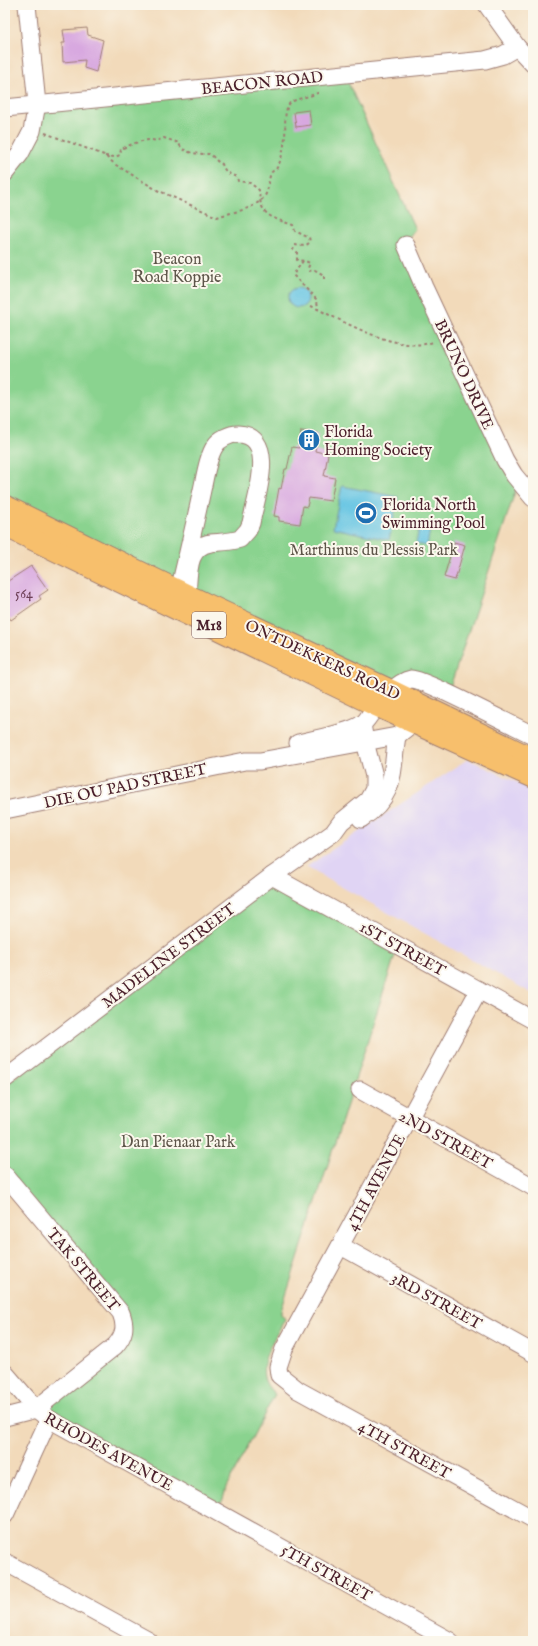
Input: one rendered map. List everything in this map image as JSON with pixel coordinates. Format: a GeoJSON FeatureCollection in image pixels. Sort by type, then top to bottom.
{"type":"FeatureCollection","features":[{"type":"Feature","properties":{"kind":"main road","name":"ONTDEKKERS ROAD"},"geometry":{"type":"LineString","coordinates":[[5,506],[183,593],[392,691],[419,715],[533,777]]}},
{"type":"Feature","properties":{"kind":"main road","name":"ONTDEKKERS ROAD"},"geometry":{"type":"LineString","coordinates":[[5,526],[377,706],[419,715],[533,759]]}},
{"type":"Feature","properties":{"kind":"street"},"geometry":{"type":"LineString","coordinates":[[5,173],[20,154],[33,128],[37,104],[27,5]]}},
{"type":"Feature","properties":{"kind":"street"},"geometry":{"type":"LineString","coordinates":[[487,5],[517,47],[533,64]]}},
{"type":"Feature","properties":{"kind":"street","name":"BEACON ROAD"},"geometry":{"type":"LineString","coordinates":[[5,108],[485,60],[503,55],[517,47]]}},
{"type":"Feature","properties":{"kind":"street","name":"BRUNO DRIVE"},"geometry":{"type":"LineString","coordinates":[[406,245],[505,460],[514,475],[533,498]]}},
{"type":"Feature","properties":{"kind":"street"},"geometry":{"type":"LineString","coordinates":[[237,434],[247,436],[258,444],[262,458],[261,476],[251,523],[248,530],[240,540],[205,544],[196,549],[193,553],[183,593],[205,476],[213,448],[218,442],[228,436],[237,434]]}},
{"type":"Feature","properties":{"kind":"street"},"geometry":{"type":"LineString","coordinates":[[362,724],[392,691],[407,680],[413,679],[419,680],[533,735]]}},
{"type":"Feature","properties":{"kind":"street","name":"DIE OU PAD STREET"},"geometry":{"type":"LineString","coordinates":[[5,810],[245,761],[260,761],[397,736],[419,715]]}},
{"type":"Feature","properties":{"kind":"street","name":"DIE OU PAD STREET"},"geometry":{"type":"LineString","coordinates":[[245,761],[259,752],[334,734],[362,724]]}},
{"type":"Feature","properties":{"kind":"street","name":"MADELINE STREET"},"geometry":{"type":"LineString","coordinates":[[5,1080],[272,876],[333,833],[341,822],[368,800],[374,789],[374,776],[362,724]]}},
{"type":"Feature","properties":{"kind":"street","name":"MADELINE STREET"},"geometry":{"type":"LineString","coordinates":[[333,833],[344,830],[365,816],[381,802],[390,787],[397,736]]}},
{"type":"Feature","properties":{"kind":"street","name":"1ST STREET"},"geometry":{"type":"LineString","coordinates":[[272,876],[533,1020]]}},
{"type":"Feature","properties":{"kind":"street","name":"4TH AVENUE"},"geometry":{"type":"LineString","coordinates":[[279,1375],[278,1367],[284,1349],[479,990]]}},
{"type":"Feature","properties":{"kind":"street","name":"2ND STREET"},"geometry":{"type":"LineString","coordinates":[[360,1090],[533,1187]]}},
{"type":"Feature","properties":{"kind":"street","name":"TAK STREET"},"geometry":{"type":"LineString","coordinates":[[5,1175],[121,1313],[125,1323],[122,1336],[115,1346],[43,1414]]}},
{"type":"Feature","properties":{"kind":"street","name":"3RD STREET"},"geometry":{"type":"LineString","coordinates":[[341,1246],[533,1353]]}},
{"type":"Feature","properties":{"kind":"street","name":"RHODES AVENUE"},"geometry":{"type":"LineString","coordinates":[[5,1373],[43,1414],[203,1503]]}},
{"type":"Feature","properties":{"kind":"street","name":"4TH STREET"},"geometry":{"type":"LineString","coordinates":[[279,1375],[298,1390],[533,1519]]}},
{"type":"Feature","properties":{"kind":"street"},"geometry":{"type":"LineString","coordinates":[[5,1417],[43,1414],[5,1515]]}},
{"type":"Feature","properties":{"kind":"street","name":"5TH STREET"},"geometry":{"type":"LineString","coordinates":[[203,1503],[450,1641]]}},
{"type":"Feature","properties":{"kind":"street"},"geometry":{"type":"LineString","coordinates":[[5,1562],[148,1641]]}},
{"type":"Feature","properties":{"kind":"path"},"geometry":{"type":"LineString","coordinates":[[104,155],[116,166],[157,190],[217,218],[227,214],[234,214],[260,202],[265,196],[269,188],[271,172],[276,169],[281,156],[285,137],[287,110],[290,103],[315,95],[338,81],[338,74]]}},
{"type":"Feature","properties":{"kind":"path"},"geometry":{"type":"LineString","coordinates":[[33,128],[104,155],[115,157],[120,155],[121,149],[128,146],[152,139],[156,141],[164,138],[176,142],[185,151],[209,154],[213,156],[218,163],[222,164],[224,170],[237,177],[238,181],[250,183],[259,190],[258,198],[263,209],[270,218],[293,225],[295,231],[300,232],[303,236],[309,237],[310,242],[308,245],[293,246],[293,250],[297,252],[297,260],[310,263],[308,268],[310,272],[315,270],[324,275],[324,282]]}},
{"type":"Feature","properties":{"kind":"path"},"geometry":{"type":"LineString","coordinates":[[303,261],[293,275],[317,300],[318,310]]}},
{"type":"Feature","properties":{"kind":"path"},"geometry":{"type":"LineString","coordinates":[[311,306],[367,333],[408,345],[424,344],[448,337]]}},
{"type":"Feature","properties":{"kind":"shaded area"},"geometry":{"type":"Polygon","coordinates":[[[468,759],[533,790],[533,994],[306,867],[468,759]]]}},
{"type":"Feature","properties":{"kind":"green space","name":"Beacon Road Koppie"},"geometry":{"type":"Polygon","coordinates":[[[346,78],[415,229],[405,242],[517,486],[449,690],[394,684],[5,499],[5,180],[40,108],[346,78]]]}},
{"type":"Feature","properties":{"kind":"green space","name":"Dan Pienaar Park"},"geometry":{"type":"Polygon","coordinates":[[[273,881],[397,949],[281,1311],[281,1314],[285,1319],[266,1357],[264,1377],[267,1386],[275,1394],[226,1488],[223,1499],[218,1507],[43,1409],[127,1335],[5,1168],[5,1085],[273,881]]]}},
{"type":"Feature","properties":{"kind":"water"},"geometry":{"type":"Polygon","coordinates":[[[298,288],[305,291],[308,298],[305,305],[298,308],[291,305],[288,298],[291,291],[298,288]]]}},
{"type":"Feature","properties":{"kind":"water","name":"Florida North Swimming Pool"},"geometry":{"type":"Polygon","coordinates":[[[342,486],[398,497],[389,540],[333,528],[342,486]]]}},
{"type":"Feature","properties":{"kind":"water","name":"Florida North Swimming Pool"},"geometry":{"type":"Polygon","coordinates":[[[420,522],[431,524],[427,546],[416,544],[420,522]]]}},
{"type":"Feature","properties":{"kind":"building"},"geometry":{"type":"Polygon","coordinates":[[[87,28],[88,35],[103,40],[96,72],[84,68],[85,60],[63,62],[62,43],[65,43],[63,30],[87,28]]]}},
{"type":"Feature","properties":{"kind":"building"},"geometry":{"type":"Polygon","coordinates":[[[309,110],[311,125],[296,127],[294,112],[309,110]]]}},
{"type":"Feature","properties":{"kind":"building"},"geometry":{"type":"Polygon","coordinates":[[[301,431],[318,433],[315,451],[328,454],[324,476],[335,478],[331,501],[309,498],[307,507],[303,506],[300,524],[279,521],[279,517],[274,516],[279,488],[281,489],[285,469],[287,469],[292,447],[299,448],[301,431]]]}},
{"type":"Feature","properties":{"kind":"building","name":"Florida North Swimming Pool"},"geometry":{"type":"Polygon","coordinates":[[[454,542],[465,545],[455,580],[444,577],[454,542]]]}},
{"type":"Feature","properties":{"kind":"building"},"geometry":{"type":"Polygon","coordinates":[[[31,566],[48,590],[39,596],[41,599],[11,620],[5,612],[5,583],[31,566]]]}},
{"type":"Feature","properties":{"kind":"place","name":"Florida Homing Society"},"geometry":{"type":"Point","coordinates":[309,440]}},
{"type":"Feature","properties":{"kind":"place","name":"Florida North Swimming Pool"},"geometry":{"type":"Point","coordinates":[366,513]}},
{"type":"Feature","properties":{"kind":"park label","name":"Marthinus du Plessis Park"},"geometry":{"type":"Point","coordinates":[374,549]}}]}
